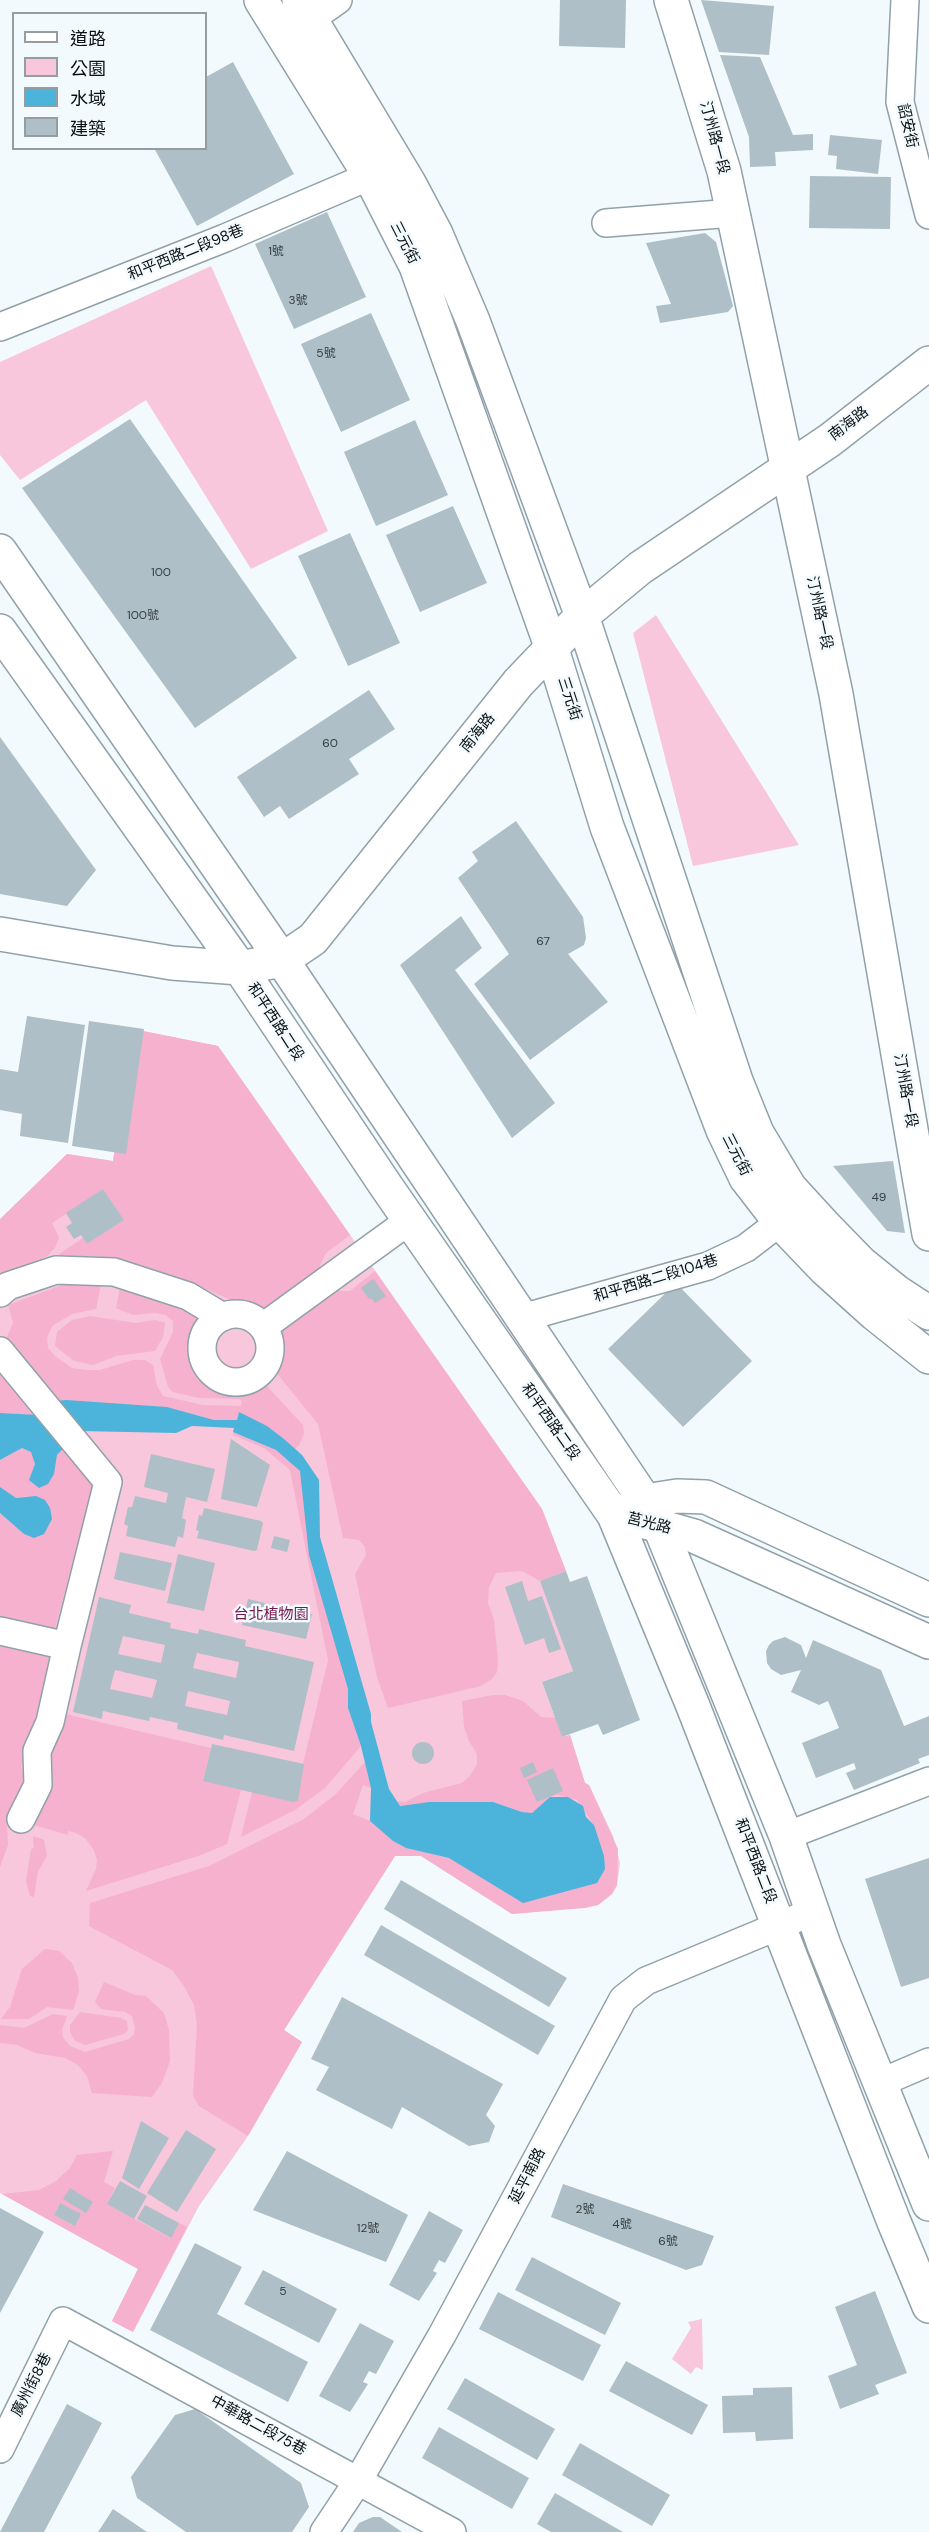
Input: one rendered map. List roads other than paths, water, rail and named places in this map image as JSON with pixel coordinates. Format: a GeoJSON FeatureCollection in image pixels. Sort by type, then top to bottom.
{"type":"FeatureCollection","features":[{"type":"Feature","properties":{"kind":"street","name":"三元街"},"geometry":{"type":"LineString","coordinates":[[261,0],[370,176],[416,266],[551,646],[606,827],[723,1130],[746,1178],[780,1222],[825,1269],[875,1314],[929,1357]]}},
{"type":"Feature","properties":{"kind":"street"},"geometry":{"type":"LineString","coordinates":[[305,10],[338,0]]}},
{"type":"Feature","properties":{"kind":"street","name":"汀州路一段"},"geometry":{"type":"LineString","coordinates":[[671,0],[708,114],[733,213],[837,694],[926,1197],[929,1234]]}},
{"type":"Feature","properties":{"kind":"street","name":"詔安街"},"geometry":{"type":"LineString","coordinates":[[905,0],[900,102],[929,215]]}},
{"type":"Feature","properties":{"kind":"street","name":"三元街"},"geometry":{"type":"LineString","coordinates":[[305,10],[409,183],[436,234],[473,321],[582,616],[735,1081],[757,1133],[790,1188],[823,1224],[861,1263],[897,1292],[929,1313]]}},
{"type":"Feature","properties":{"kind":"street","name":"和平西路二段98巷"},"geometry":{"type":"LineString","coordinates":[[0,327],[225,238],[370,176]]}},
{"type":"Feature","properties":{"kind":"street"},"geometry":{"type":"LineString","coordinates":[[606,223],[733,213]]}},
{"type":"Feature","properties":{"kind":"street","name":"南海路"},"geometry":{"type":"LineString","coordinates":[[0,934],[172,963],[240,968],[282,960],[313,939],[489,718],[551,646],[582,616],[640,568],[830,440],[929,363]]}},
{"type":"Feature","properties":{"kind":"street"},"geometry":{"type":"LineString","coordinates":[[0,550],[282,960],[652,1513],[786,1836],[812,1912],[929,2204]]}},
{"type":"Feature","properties":{"kind":"street","name":"和平西路二段"},"geometry":{"type":"LineString","coordinates":[[0,631],[240,968],[298,1057],[614,1515],[693,1706],[929,2306]]}},
{"type":"Feature","properties":{"kind":"street"},"geometry":{"type":"LineString","coordinates":[[263,1327],[410,1220]]}},
{"type":"Feature","properties":{"kind":"street","name":"和平西路二段104巷"},"geometry":{"type":"LineString","coordinates":[[522,1318],[708,1266],[746,1248],[780,1222]]}},
{"type":"Feature","properties":{"kind":"street"},"geometry":{"type":"LineString","coordinates":[[0,1293],[8,1286],[56,1270],[114,1272],[188,1296],[224,1317]]}},
{"type":"Feature","properties":{"kind":"street"},"geometry":{"type":"LineString","coordinates":[[241,1314],[257,1321],[263,1327],[270,1343],[264,1368],[250,1379],[232,1381],[224,1379],[210,1368],[205,1360],[203,1343],[209,1327],[224,1317],[241,1314]]}},
{"type":"Feature","properties":{"kind":"street"},"geometry":{"type":"LineString","coordinates":[[0,1351],[108,1482],[50,1722],[37,1751],[38,1785],[21,1819]]}},
{"type":"Feature","properties":{"kind":"street","name":"莒光路"},"geometry":{"type":"LineString","coordinates":[[652,1513],[677,1496],[706,1497],[929,1600]]}},
{"type":"Feature","properties":{"kind":"street","name":"莒光路"},"geometry":{"type":"LineString","coordinates":[[614,1515],[652,1513],[929,1642]]}},
{"type":"Feature","properties":{"kind":"street"},"geometry":{"type":"LineString","coordinates":[[0,1631],[67,1646]]}},
{"type":"Feature","properties":{"kind":"street"},"geometry":{"type":"LineString","coordinates":[[786,1836],[929,1781]]}},
{"type":"Feature","properties":{"kind":"street","name":"延平南路"},"geometry":{"type":"LineString","coordinates":[[324,2532],[358,2481],[505,2221],[623,1999],[646,1981],[812,1912]]}},
{"type":"Feature","properties":{"kind":"street"},"geometry":{"type":"LineString","coordinates":[[880,2083],[929,2062]]}},
{"type":"Feature","properties":{"kind":"street","name":"中華路二段75巷"},"geometry":{"type":"LineString","coordinates":[[63,2321],[452,2532]]}},
{"type":"Feature","properties":{"kind":"street","name":"廣州街8巷"},"geometry":{"type":"LineString","coordinates":[[0,2449],[63,2321]]}},
{"type":"Feature","properties":{"kind":"water"},"geometry":{"type":"Polygon","coordinates":[[[56,1401],[167,1407],[214,1420],[237,1420],[239,1412],[267,1426],[302,1455],[319,1480],[320,1537],[371,1714],[371,1722],[389,1789],[400,1806],[429,1802],[493,1802],[532,1813],[550,1797],[568,1797],[583,1806],[586,1817],[594,1825],[604,1856],[605,1869],[597,1883],[523,1903],[449,1858],[406,1848],[393,1841],[370,1821],[371,1788],[361,1746],[348,1708],[348,1689],[309,1555],[300,1471],[276,1450],[233,1432],[234,1428],[192,1426],[176,1433],[79,1431],[57,1455],[54,1474],[48,1484],[39,1488],[29,1480],[35,1464],[31,1452],[22,1448],[0,1460],[0,1413],[39,1415],[56,1401]]]}},
{"type":"Feature","properties":{"kind":"water"},"geometry":{"type":"Polygon","coordinates":[[[0,1487],[16,1498],[36,1496],[45,1500],[50,1508],[52,1519],[44,1534],[34,1538],[24,1534],[0,1513],[0,1487]]]}},
{"type":"Feature","properties":{"kind":"park label","name":"台北植物園"},"geometry":{"type":"Point","coordinates":[271,1615]}}]}
